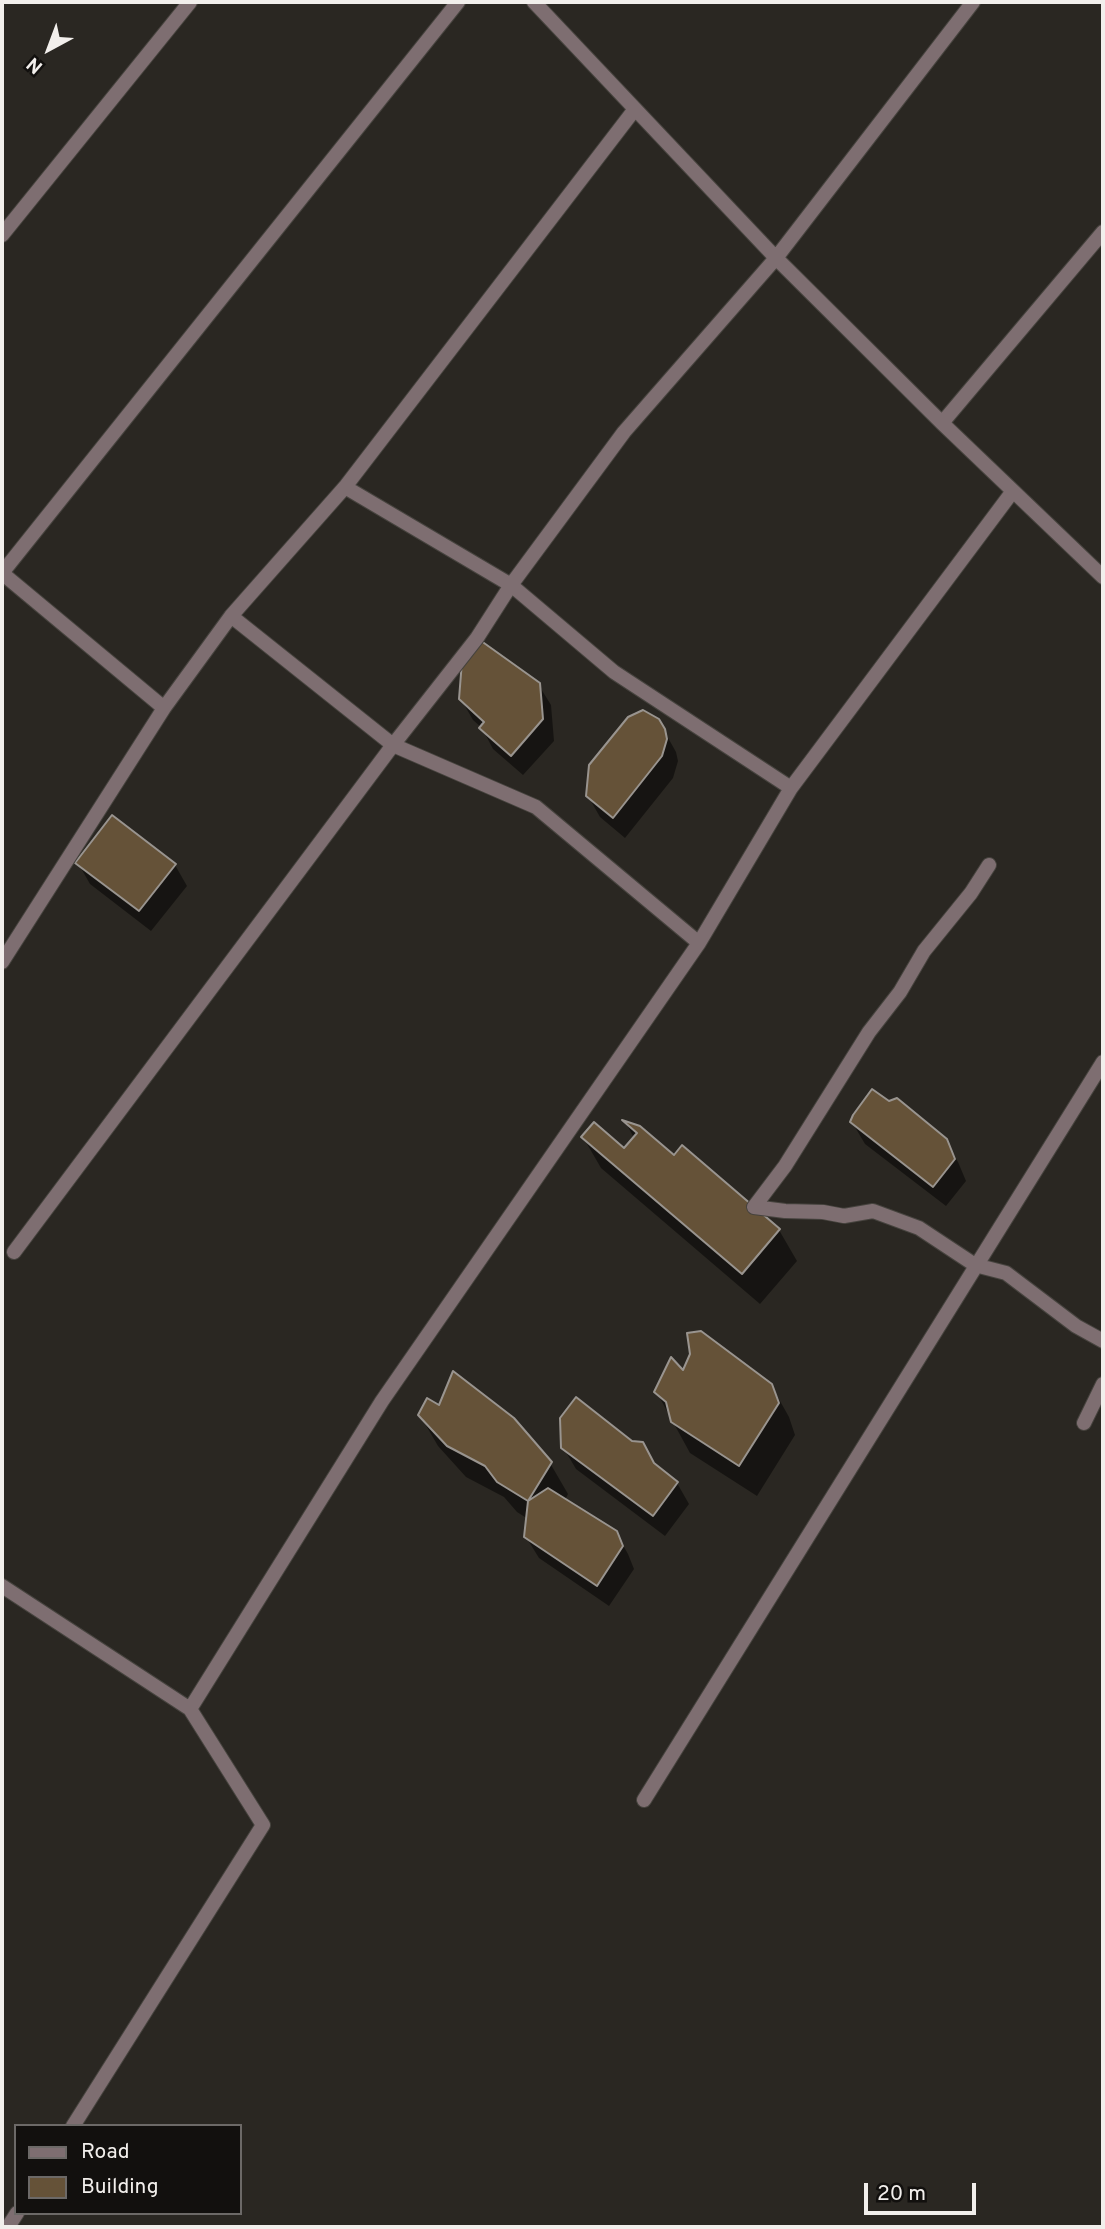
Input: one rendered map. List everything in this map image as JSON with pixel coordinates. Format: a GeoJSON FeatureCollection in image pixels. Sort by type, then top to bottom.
{"type":"FeatureCollection","features":[{"type":"Feature","properties":{"kind":"street"},"geometry":{"type":"LineString","coordinates":[[2,235],[190,2]]}},
{"type":"Feature","properties":{"kind":"street"},"geometry":{"type":"LineString","coordinates":[[164,708],[2,574],[458,2]]}},
{"type":"Feature","properties":{"kind":"street"},"geometry":{"type":"LineString","coordinates":[[534,2],[776,258],[942,424],[1103,577]]}},
{"type":"Feature","properties":{"kind":"street"},"geometry":{"type":"LineString","coordinates":[[14,1252],[393,745],[477,638],[511,585],[624,432],[776,258],[973,2]]}},
{"type":"Feature","properties":{"kind":"street"},"geometry":{"type":"LineString","coordinates":[[2,962],[164,708],[231,616],[345,487],[635,109]]}},
{"type":"Feature","properties":{"kind":"street"},"geometry":{"type":"LineString","coordinates":[[942,424],[1103,232]]}},
{"type":"Feature","properties":{"kind":"street"},"geometry":{"type":"LineString","coordinates":[[345,487],[511,585],[614,672],[791,788]]}},
{"type":"Feature","properties":{"kind":"street"},"geometry":{"type":"LineString","coordinates":[[190,1709],[382,1401],[699,943],[791,788],[1013,491]]}},
{"type":"Feature","properties":{"kind":"street"},"geometry":{"type":"LineString","coordinates":[[231,616],[393,745],[536,807],[699,943]]}},
{"type":"Feature","properties":{"kind":"street"},"geometry":{"type":"LineString","coordinates":[[989,865],[971,893],[924,951],[900,992],[863,1042],[785,1166],[754,1207],[844,1216],[873,1211],[919,1228],[975,1265],[1006,1273],[1076,1326],[1103,1341]]}},
{"type":"Feature","properties":{"kind":"street"},"geometry":{"type":"LineString","coordinates":[[644,1800],[1103,1062]]}},
{"type":"Feature","properties":{"kind":"street"},"geometry":{"type":"LineString","coordinates":[[1084,1423],[1103,1384]]}},
{"type":"Feature","properties":{"kind":"street"},"geometry":{"type":"LineString","coordinates":[[2,1586],[190,1709],[263,1825],[74,2124]]}},
{"type":"Feature","properties":{"kind":"building"},"geometry":{"type":"Polygon","coordinates":[[[477,638],[540,683],[543,719],[511,756],[479,728],[484,722],[459,699],[462,661],[477,638]]]}},
{"type":"Feature","properties":{"kind":"building"},"geometry":{"type":"Polygon","coordinates":[[[643,710],[659,719],[667,739],[662,756],[613,818],[586,796],[589,765],[628,717],[643,710]]]}},
{"type":"Feature","properties":{"kind":"building"},"geometry":{"type":"Polygon","coordinates":[[[112,815],[176,864],[139,911],[75,863],[112,815]]]}},
{"type":"Feature","properties":{"kind":"building"},"geometry":{"type":"Polygon","coordinates":[[[872,1089],[889,1101],[897,1098],[947,1139],[955,1159],[933,1187],[850,1122],[872,1089]]]}},
{"type":"Feature","properties":{"kind":"building"},"geometry":{"type":"Polygon","coordinates":[[[622,1120],[640,1126],[674,1155],[682,1145],[780,1229],[742,1274],[581,1137],[594,1122],[624,1148],[637,1133],[622,1120]]]}},
{"type":"Feature","properties":{"kind":"building"},"geometry":{"type":"Polygon","coordinates":[[[701,1331],[772,1384],[779,1403],[739,1466],[671,1422],[666,1402],[654,1392],[671,1357],[683,1370],[690,1354],[687,1333],[701,1331]]]}},
{"type":"Feature","properties":{"kind":"building"},"geometry":{"type":"Polygon","coordinates":[[[453,1371],[514,1418],[552,1462],[528,1501],[497,1482],[485,1466],[447,1446],[418,1415],[427,1398],[439,1405],[453,1371]]]}},
{"type":"Feature","properties":{"kind":"building"},"geometry":{"type":"Polygon","coordinates":[[[576,1397],[632,1441],[643,1442],[654,1463],[678,1482],[653,1516],[561,1448],[560,1418],[576,1397]]]}},
{"type":"Feature","properties":{"kind":"building"},"geometry":{"type":"Polygon","coordinates":[[[548,1488],[617,1531],[623,1546],[597,1586],[524,1537],[528,1501],[548,1488]]]}}]}
